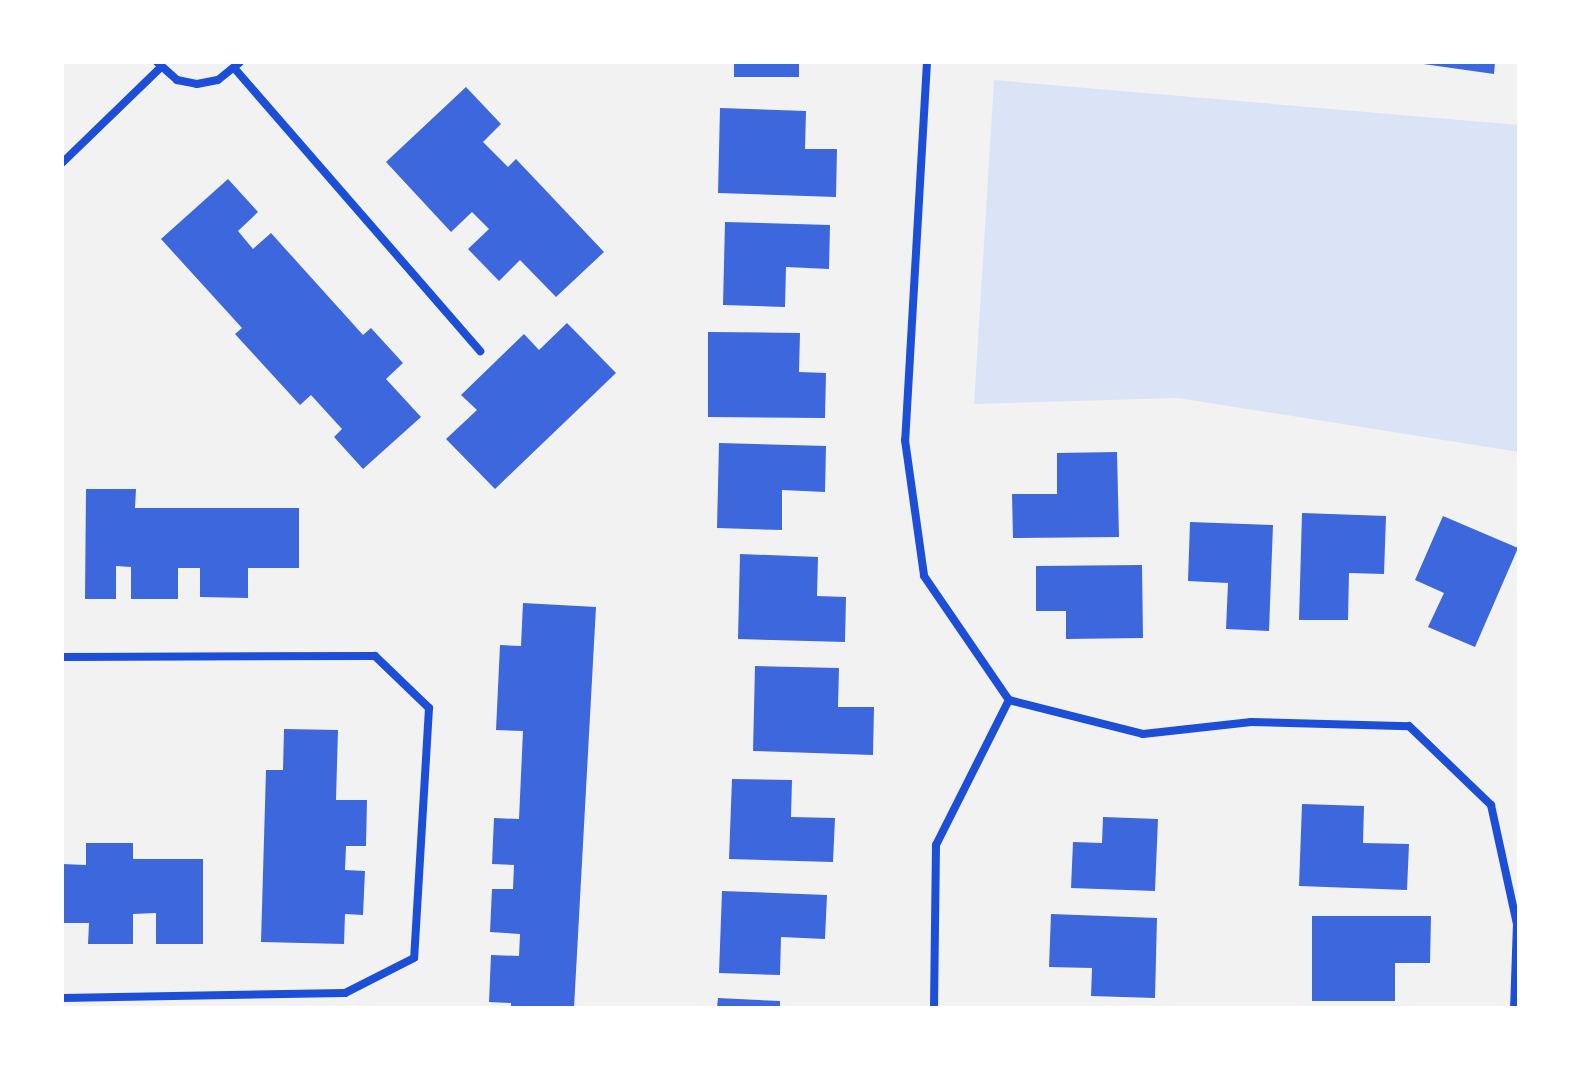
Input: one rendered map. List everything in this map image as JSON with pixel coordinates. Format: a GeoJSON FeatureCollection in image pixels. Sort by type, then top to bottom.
{"type":"FeatureCollection","features":[{"type":"Feature","properties":{"kind":"street"},"geometry":{"type":"LineString","coordinates":[[927,62],[905,440],[924,576],[1009,700],[1143,734],[1251,722],[1409,726],[1491,805],[1517,924],[1514,1008]]}},
{"type":"Feature","properties":{"kind":"street"},"geometry":{"type":"LineString","coordinates":[[62,163],[158,65],[177,80],[197,84],[237,65],[480,351]]}},
{"type":"Feature","properties":{"kind":"street"},"geometry":{"type":"LineString","coordinates":[[62,657],[375,656],[429,708],[414,958],[345,993],[62,998]]}},
{"type":"Feature","properties":{"kind":"street"},"geometry":{"type":"LineString","coordinates":[[934,1008],[936,845],[1009,700]]}},
{"type":"Feature","properties":{"kind":"shaded area"},"geometry":{"type":"Polygon","coordinates":[[[994,80],[1519,125],[1519,452],[1178,398],[974,404],[994,80]]]}},
{"type":"Feature","properties":{"kind":"building"},"geometry":{"type":"Polygon","coordinates":[[[734,62],[799,62],[799,77],[734,77],[734,62]]]}},
{"type":"Feature","properties":{"kind":"building"},"geometry":{"type":"Polygon","coordinates":[[[1409,62],[1495,62],[1494,74],[1409,62]]]}},
{"type":"Feature","properties":{"kind":"building"},"geometry":{"type":"Polygon","coordinates":[[[466,87],[501,124],[483,142],[508,167],[516,159],[604,252],[556,297],[520,260],[499,281],[468,249],[489,229],[472,212],[451,232],[386,162],[466,87]]]}},
{"type":"Feature","properties":{"kind":"building"},"geometry":{"type":"Polygon","coordinates":[[[720,108],[806,111],[805,149],[837,149],[836,197],[718,193],[720,108]]]}},
{"type":"Feature","properties":{"kind":"building"},"geometry":{"type":"Polygon","coordinates":[[[228,179],[258,212],[238,231],[253,249],[271,233],[363,335],[371,328],[403,363],[386,379],[421,417],[363,469],[334,437],[342,429],[311,395],[300,405],[235,334],[242,328],[161,239],[228,179]]]}},
{"type":"Feature","properties":{"kind":"building"},"geometry":{"type":"Polygon","coordinates":[[[725,222],[830,225],[829,269],[786,267],[785,307],[723,305],[725,222]]]}},
{"type":"Feature","properties":{"kind":"building"},"geometry":{"type":"Polygon","coordinates":[[[567,323],[616,373],[495,489],[446,439],[477,410],[461,395],[524,334],[539,350],[567,323]]]}},
{"type":"Feature","properties":{"kind":"building"},"geometry":{"type":"Polygon","coordinates":[[[708,332],[800,333],[799,372],[826,373],[825,418],[708,417],[708,332]]]}},
{"type":"Feature","properties":{"kind":"building"},"geometry":{"type":"Polygon","coordinates":[[[719,443],[826,446],[825,492],[782,490],[782,530],[717,528],[719,443]]]}},
{"type":"Feature","properties":{"kind":"building"},"geometry":{"type":"Polygon","coordinates":[[[1117,452],[1119,537],[1013,538],[1012,494],[1057,494],[1057,453],[1117,452]]]}},
{"type":"Feature","properties":{"kind":"building"},"geometry":{"type":"Polygon","coordinates":[[[86,489],[136,489],[135,508],[299,508],[299,568],[248,568],[248,598],[200,597],[200,568],[178,568],[178,599],[131,599],[131,567],[116,566],[116,599],[85,599],[86,489]]]}},
{"type":"Feature","properties":{"kind":"building"},"geometry":{"type":"Polygon","coordinates":[[[1302,513],[1386,516],[1384,574],[1349,573],[1348,620],[1299,620],[1302,513]]]}},
{"type":"Feature","properties":{"kind":"building"},"geometry":{"type":"Polygon","coordinates":[[[1443,516],[1518,548],[1475,647],[1428,627],[1444,593],[1415,580],[1443,516]]]}},
{"type":"Feature","properties":{"kind":"building"},"geometry":{"type":"Polygon","coordinates":[[[1190,522],[1273,525],[1269,631],[1226,629],[1228,583],[1188,581],[1190,522]]]}},
{"type":"Feature","properties":{"kind":"building"},"geometry":{"type":"Polygon","coordinates":[[[740,554],[818,557],[817,596],[846,597],[845,642],[738,639],[740,554]]]}},
{"type":"Feature","properties":{"kind":"building"},"geometry":{"type":"Polygon","coordinates":[[[1142,565],[1143,638],[1066,639],[1066,611],[1036,611],[1036,566],[1142,565]]]}},
{"type":"Feature","properties":{"kind":"building"},"geometry":{"type":"Polygon","coordinates":[[[523,603],[596,607],[574,1008],[511,1008],[511,1003],[489,1002],[491,955],[519,956],[520,934],[490,932],[492,889],[513,889],[514,865],[492,864],[494,818],[519,819],[523,731],[496,730],[500,645],[521,646],[523,603]]]}},
{"type":"Feature","properties":{"kind":"building"},"geometry":{"type":"Polygon","coordinates":[[[755,666],[839,668],[838,707],[874,707],[873,755],[753,751],[755,666]]]}},
{"type":"Feature","properties":{"kind":"building"},"geometry":{"type":"Polygon","coordinates":[[[284,729],[338,730],[336,800],[367,800],[366,846],[346,846],[345,870],[365,871],[363,915],[345,914],[344,944],[261,942],[266,770],[283,770],[284,729]]]}},
{"type":"Feature","properties":{"kind":"building"},"geometry":{"type":"Polygon","coordinates":[[[732,779],[792,780],[791,817],[835,818],[833,862],[729,859],[732,779]]]}},
{"type":"Feature","properties":{"kind":"building"},"geometry":{"type":"Polygon","coordinates":[[[1302,804],[1364,806],[1363,843],[1409,844],[1407,890],[1299,886],[1302,804]]]}},
{"type":"Feature","properties":{"kind":"building"},"geometry":{"type":"Polygon","coordinates":[[[1103,817],[1158,819],[1155,891],[1071,888],[1073,842],[1102,843],[1103,817]]]}},
{"type":"Feature","properties":{"kind":"building"},"geometry":{"type":"Polygon","coordinates":[[[86,843],[133,843],[133,859],[203,859],[203,944],[156,944],[156,913],[133,914],[133,944],[88,944],[89,923],[62,923],[62,864],[86,865],[86,843]]]}},
{"type":"Feature","properties":{"kind":"building"},"geometry":{"type":"Polygon","coordinates":[[[722,891],[827,895],[825,939],[781,937],[780,975],[719,973],[722,891]]]}},
{"type":"Feature","properties":{"kind":"building"},"geometry":{"type":"Polygon","coordinates":[[[1051,914],[1157,918],[1155,998],[1091,996],[1092,968],[1049,967],[1051,914]]]}},
{"type":"Feature","properties":{"kind":"building"},"geometry":{"type":"Polygon","coordinates":[[[1312,916],[1431,916],[1430,963],[1395,963],[1395,1001],[1312,1001],[1312,916]]]}},
{"type":"Feature","properties":{"kind":"building"},"geometry":{"type":"Polygon","coordinates":[[[718,998],[780,1001],[780,1008],[717,1008],[718,998]]]}}]}
